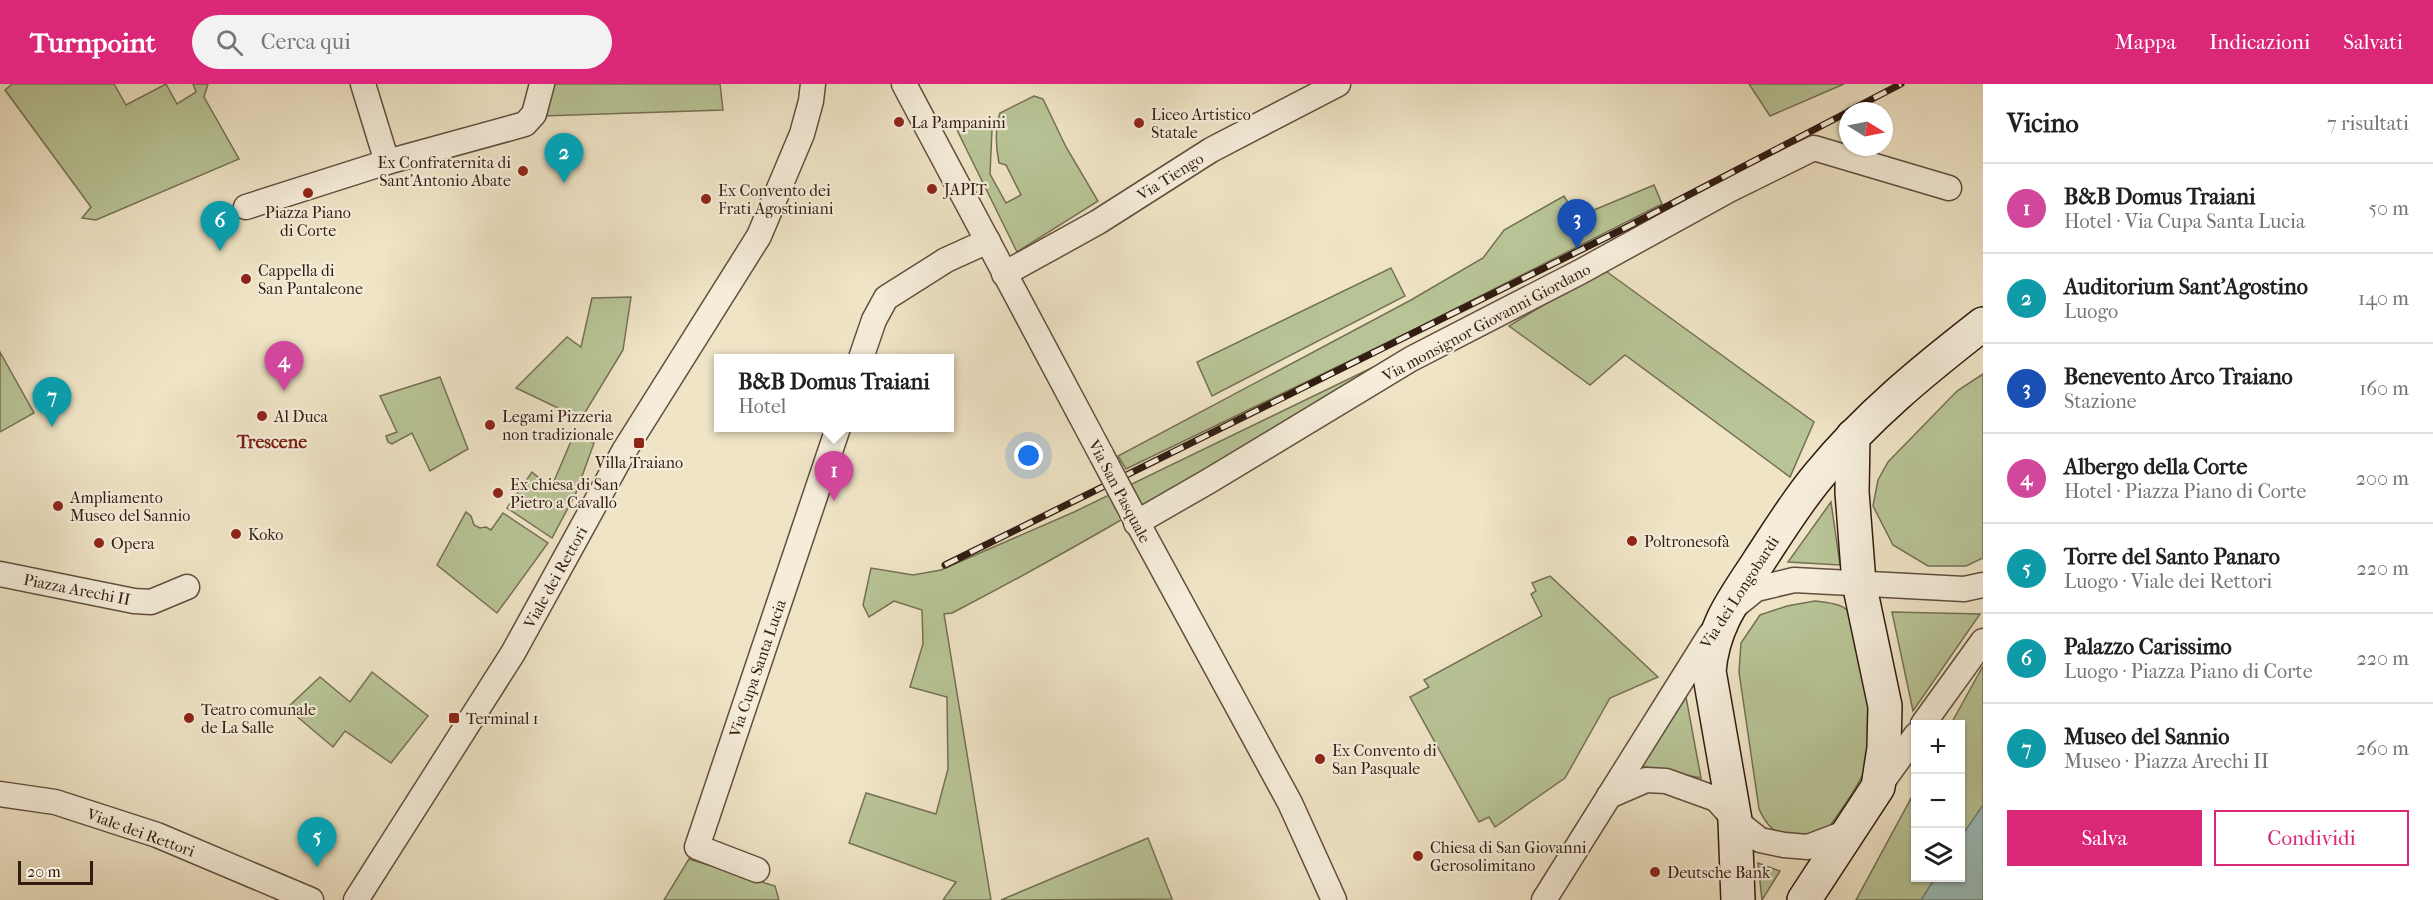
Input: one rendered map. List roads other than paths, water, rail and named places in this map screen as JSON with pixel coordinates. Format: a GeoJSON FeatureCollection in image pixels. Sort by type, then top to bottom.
{"type":"FeatureCollection","features":[{"type":"Feature","properties":{"kind":"main road","name":"Via dei Longobardi"},"geometry":{"type":"LineString","coordinates":[[1722,616],[1818,476],[1853,436],[1920,374],[1983,324]]}},
{"type":"Feature","properties":{"kind":"main road"},"geometry":{"type":"LineString","coordinates":[[1804,900],[1878,787],[1884,748],[1885,706],[1859,583],[1852,492],[1853,436]]}},
{"type":"Feature","properties":{"kind":"main road"},"geometry":{"type":"LineString","coordinates":[[1722,616],[1711,648],[1709,671],[1735,820],[1738,900]]}},
{"type":"Feature","properties":{"kind":"street"},"geometry":{"type":"LineString","coordinates":[[363,84],[387,162]]}},
{"type":"Feature","properties":{"kind":"street"},"geometry":{"type":"LineString","coordinates":[[246,207],[387,162],[525,124],[530,120],[543,84]]}},
{"type":"Feature","properties":{"kind":"street","name":"Viale dei Rettori"},"geometry":{"type":"LineString","coordinates":[[356,900],[513,653],[624,451],[759,236],[802,134],[813,84]]}},
{"type":"Feature","properties":{"kind":"street","name":"Via San Pasquale"},"geometry":{"type":"LineString","coordinates":[[904,84],[1133,515],[1290,803],[1334,900]]}},
{"type":"Feature","properties":{"kind":"street","name":"Via Tiengo"},"geometry":{"type":"LineString","coordinates":[[1004,274],[1098,222],[1211,150],[1338,84]]}},
{"type":"Feature","properties":{"kind":"street","name":"Via monsignor Giovanni Giordano"},"geometry":{"type":"LineString","coordinates":[[1133,515],[1209,481],[1411,359],[1580,272],[1728,190],[1814,148],[1949,188]]}},
{"type":"Feature","properties":{"kind":"street"},"geometry":{"type":"LineString","coordinates":[[862,354],[874,320],[886,298],[946,260],[988,241]]}},
{"type":"Feature","properties":{"kind":"street","name":"Via Cupa Santa Lucia"},"geometry":{"type":"LineString","coordinates":[[757,870],[697,847],[837,432]]}},
{"type":"Feature","properties":{"kind":"street","name":"Piazza Arechi II"},"geometry":{"type":"LineString","coordinates":[[0,574],[134,601],[151,602],[187,587]]}},
{"type":"Feature","properties":{"kind":"street"},"geometry":{"type":"LineString","coordinates":[[1722,616],[1756,589],[1794,580],[1964,589],[1983,585]]}},
{"type":"Feature","properties":{"kind":"street","name":"Via dei Longobardi"},"geometry":{"type":"LineString","coordinates":[[1544,900],[1722,616]]}},
{"type":"Feature","properties":{"kind":"street"},"geometry":{"type":"LineString","coordinates":[[1926,720],[1983,641]]}},
{"type":"Feature","properties":{"kind":"street"},"geometry":{"type":"LineString","coordinates":[[1878,787],[1911,742]]}},
{"type":"Feature","properties":{"kind":"street"},"geometry":{"type":"LineString","coordinates":[[1609,796],[1646,780],[1666,781],[1716,799],[1735,820],[1760,840],[1784,845],[1809,847],[1850,831]]}},
{"type":"Feature","properties":{"kind":"street","name":"Viale dei Rettori"},"geometry":{"type":"LineString","coordinates":[[0,794],[55,802],[157,835],[311,900]]}},
{"type":"Feature","properties":{"kind":"water"},"geometry":{"type":"Polygon","coordinates":[[[1983,805],[1983,900],[1921,900],[1932,882],[1965,882],[1965,831],[1983,805]]]}},
{"type":"Feature","properties":{"kind":"railway"},"geometry":{"type":"LineString","coordinates":[[1866,102],[1901,84]]}},
{"type":"Feature","properties":{"kind":"railway"},"geometry":{"type":"LineString","coordinates":[[945,565],[1625,228],[1839,117]]}},
{"type":"Feature","properties":{"kind":"place","name":"La Pampanini"},"geometry":{"type":"Point","coordinates":[899,122]}},
{"type":"Feature","properties":{"kind":"place","name":"Liceo Artistico Statale"},"geometry":{"type":"Point","coordinates":[1139,123]}},
{"type":"Feature","properties":{"kind":"place","name":"Ex Confraternita di Sant'Antonio Abate"},"geometry":{"type":"Point","coordinates":[523,171]}},
{"type":"Feature","properties":{"kind":"place","name":"Auditorium Sant'Agostino"},"geometry":{"type":"Point","coordinates":[564,183]}},
{"type":"Feature","properties":{"kind":"place","name":"JAPIT"},"geometry":{"type":"Point","coordinates":[932,189]}},
{"type":"Feature","properties":{"kind":"place","name":"Piazza Piano di Corte"},"geometry":{"type":"Point","coordinates":[308,193]}},
{"type":"Feature","properties":{"kind":"place","name":"Ex Convento dei Frati Agostiniani"},"geometry":{"type":"Point","coordinates":[706,199]}},
{"type":"Feature","properties":{"kind":"place","name":"Benevento Arco Traiano"},"geometry":{"type":"Point","coordinates":[1577,249]}},
{"type":"Feature","properties":{"kind":"place","name":"Palazzo Carissimo"},"geometry":{"type":"Point","coordinates":[220,251]}},
{"type":"Feature","properties":{"kind":"place","name":"Cappella di San Pantaleone"},"geometry":{"type":"Point","coordinates":[246,279]}},
{"type":"Feature","properties":{"kind":"place","name":"Albergo della Corte"},"geometry":{"type":"Point","coordinates":[284,391]}},
{"type":"Feature","properties":{"kind":"place","name":"Al Duca"},"geometry":{"type":"Point","coordinates":[262,416]}},
{"type":"Feature","properties":{"kind":"place","name":"Legami Pizzeria non tradizionale"},"geometry":{"type":"Point","coordinates":[490,425]}},
{"type":"Feature","properties":{"kind":"place","name":"Museo del Sannio"},"geometry":{"type":"Point","coordinates":[52,427]}},
{"type":"Feature","properties":{"kind":"place","name":"Villa Traiano"},"geometry":{"type":"Point","coordinates":[639,443]}},
{"type":"Feature","properties":{"kind":"place","name":"Ex chiesa di San Pietro a Cavallo"},"geometry":{"type":"Point","coordinates":[498,493]}},
{"type":"Feature","properties":{"kind":"place","name":"B&B Domus Traiani"},"geometry":{"type":"Point","coordinates":[834,501]}},
{"type":"Feature","properties":{"kind":"place","name":"Ampliamento Museo del Sannio"},"geometry":{"type":"Point","coordinates":[58,506]}},
{"type":"Feature","properties":{"kind":"place","name":"Koko"},"geometry":{"type":"Point","coordinates":[236,534]}},
{"type":"Feature","properties":{"kind":"place","name":"Poltronesofà"},"geometry":{"type":"Point","coordinates":[1632,541]}},
{"type":"Feature","properties":{"kind":"place","name":"Opera"},"geometry":{"type":"Point","coordinates":[99,543]}},
{"type":"Feature","properties":{"kind":"place","name":"Teatro comunale de La Salle"},"geometry":{"type":"Point","coordinates":[189,718]}},
{"type":"Feature","properties":{"kind":"place","name":"Terminal 1"},"geometry":{"type":"Point","coordinates":[454,718]}},
{"type":"Feature","properties":{"kind":"place","name":"Ex Convento di San Pasquale"},"geometry":{"type":"Point","coordinates":[1320,759]}},
{"type":"Feature","properties":{"kind":"place","name":"Chiesa di San Giovanni Gerosolimitano"},"geometry":{"type":"Point","coordinates":[1418,856]}},
{"type":"Feature","properties":{"kind":"place","name":"Torre del Santo Panaro"},"geometry":{"type":"Point","coordinates":[317,867]}},
{"type":"Feature","properties":{"kind":"place","name":"Deutsche Bank"},"geometry":{"type":"Point","coordinates":[1655,872]}},
{"type":"Feature","properties":{"kind":"district","name":"Trescene"},"geometry":{"type":"Point","coordinates":[272,442]}}]}
